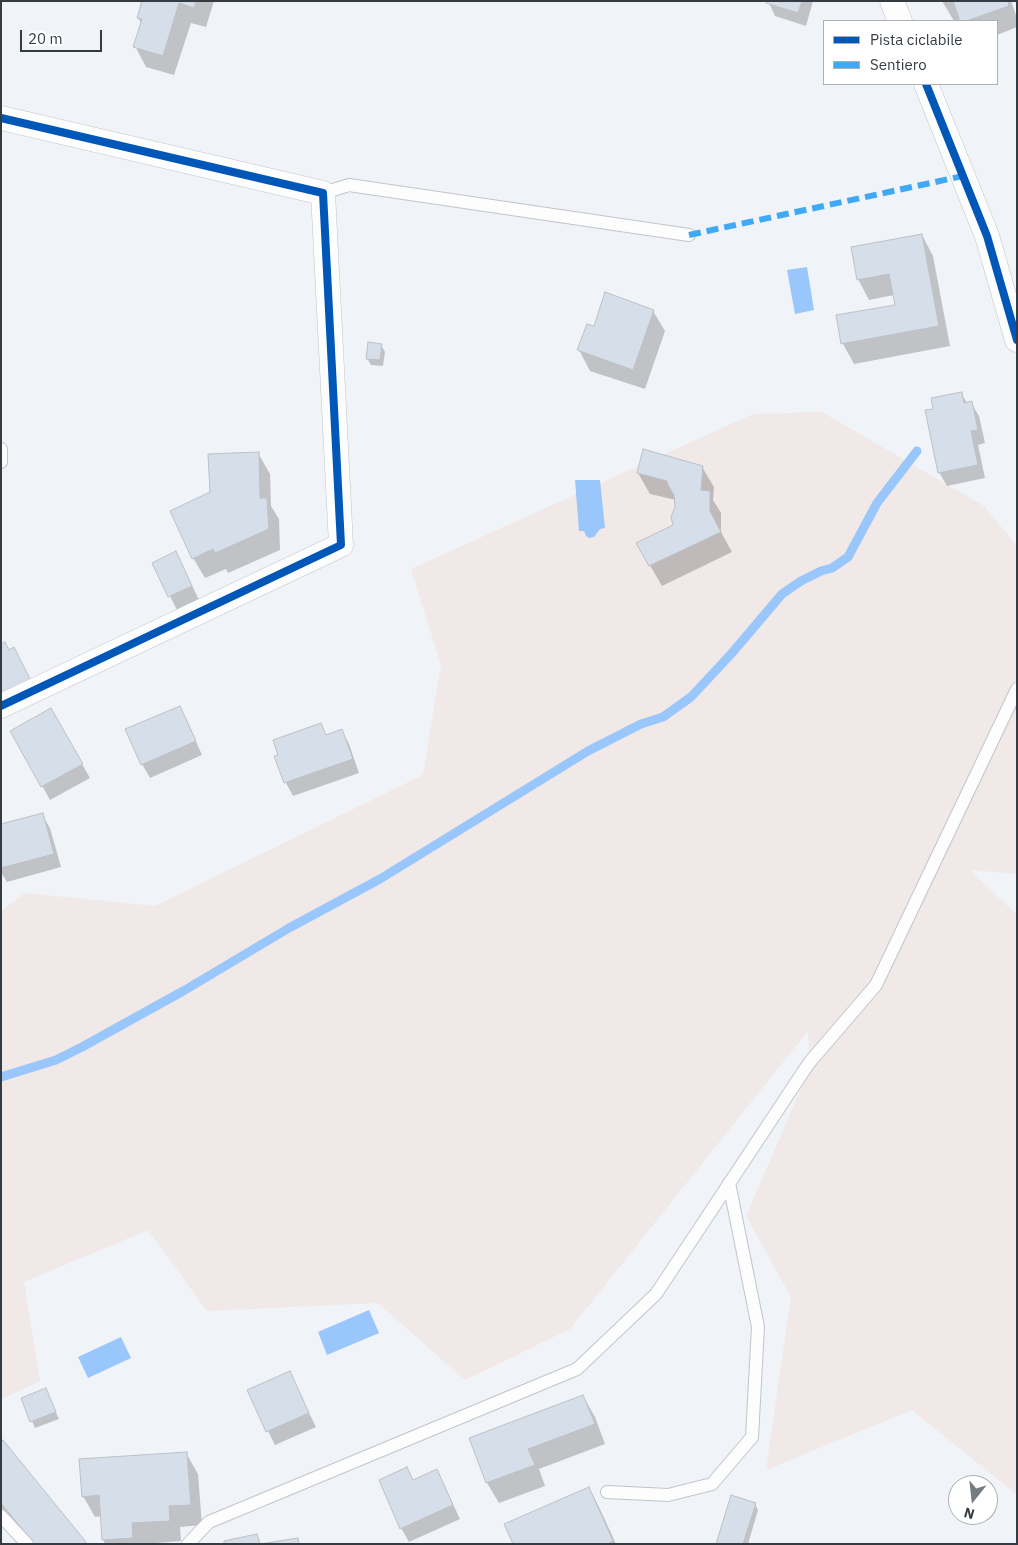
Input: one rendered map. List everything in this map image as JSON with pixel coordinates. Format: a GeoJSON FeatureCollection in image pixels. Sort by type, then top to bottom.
{"type":"FeatureCollection","features":[{"type":"Feature","properties":{"kind":"street"},"geometry":{"type":"LineString","coordinates":[[892,1],[900,20]]}},
{"type":"Feature","properties":{"kind":"street"},"geometry":{"type":"LineString","coordinates":[[926,85],[987,236],[1017,340]]}},
{"type":"Feature","properties":{"kind":"street"},"geometry":{"type":"LineString","coordinates":[[1,118],[323,193],[340,545],[1,706]]}},
{"type":"Feature","properties":{"kind":"lane"},"geometry":{"type":"LineString","coordinates":[[323,193],[349,185],[689,235]]}},
{"type":"Feature","properties":{"kind":"lane"},"geometry":{"type":"LineString","coordinates":[[1,449],[1,462]]}},
{"type":"Feature","properties":{"kind":"lane"},"geometry":{"type":"LineString","coordinates":[[188,1544],[209,1522],[577,1369],[656,1294],[809,1063],[876,986],[1017,689]]}},
{"type":"Feature","properties":{"kind":"lane"},"geometry":{"type":"LineString","coordinates":[[607,1492],[668,1495],[712,1484],[752,1437],[758,1327],[729,1183]]}},
{"type":"Feature","properties":{"kind":"lane"},"geometry":{"type":"LineString","coordinates":[[1,1516],[27,1544]]}},
{"type":"Feature","properties":{"kind":"shaded area"},"geometry":{"type":"Polygon","coordinates":[[[822,412],[984,506],[1017,546],[1017,874],[970,870],[1017,915],[1017,1495],[998,1480],[998,1475],[992,1475],[912,1410],[766,1470],[791,1297],[746,1216],[810,1068],[808,1031],[570,1329],[465,1380],[378,1303],[207,1311],[148,1230],[24,1282],[40,1381],[1,1400],[1,911],[25,893],[155,906],[423,775],[441,665],[411,569],[753,414],[822,412]]]}},
{"type":"Feature","properties":{"kind":"water"},"geometry":{"type":"Polygon","coordinates":[[[807,267],[814,310],[795,314],[787,270],[807,267]]]}},
{"type":"Feature","properties":{"kind":"water"},"geometry":{"type":"Polygon","coordinates":[[[575,480],[600,480],[605,528],[600,529],[594,537],[589,538],[584,531],[579,531],[575,480]]]}},
{"type":"Feature","properties":{"kind":"water"},"geometry":{"type":"Polygon","coordinates":[[[369,1310],[379,1333],[327,1355],[318,1332],[369,1310]]]}},
{"type":"Feature","properties":{"kind":"water"},"geometry":{"type":"Polygon","coordinates":[[[121,1337],[131,1358],[88,1378],[78,1357],[121,1337]]]}},
{"type":"Feature","properties":{"kind":"building"},"geometry":{"type":"Polygon","coordinates":[[[142,1],[196,1],[194,8],[179,3],[163,56],[133,47],[142,19],[137,18],[142,1]]]}},
{"type":"Feature","properties":{"kind":"building"},"geometry":{"type":"Polygon","coordinates":[[[767,1],[802,1],[798,13],[766,3],[767,1]]]}},
{"type":"Feature","properties":{"kind":"building"},"geometry":{"type":"Polygon","coordinates":[[[953,1],[1008,1],[1009,6],[969,20],[960,20],[953,1]]]}},
{"type":"Feature","properties":{"kind":"building"},"geometry":{"type":"Polygon","coordinates":[[[922,234],[939,326],[841,344],[836,315],[895,305],[889,274],[857,280],[851,247],[922,234]]]}},
{"type":"Feature","properties":{"kind":"building"},"geometry":{"type":"Polygon","coordinates":[[[605,292],[654,310],[633,370],[577,350],[587,324],[594,326],[605,292]]]}},
{"type":"Feature","properties":{"kind":"building"},"geometry":{"type":"Polygon","coordinates":[[[368,342],[382,344],[380,360],[366,359],[368,342]]]}},
{"type":"Feature","properties":{"kind":"building"},"geometry":{"type":"Polygon","coordinates":[[[962,392],[964,403],[972,401],[978,430],[971,431],[978,465],[938,473],[925,410],[933,409],[931,398],[962,392]]]}},
{"type":"Feature","properties":{"kind":"building"},"geometry":{"type":"Polygon","coordinates":[[[643,449],[703,466],[701,490],[710,491],[710,511],[721,532],[649,566],[636,543],[673,525],[671,517],[675,507],[674,495],[667,481],[637,473],[643,449]]]}},
{"type":"Feature","properties":{"kind":"building"},"geometry":{"type":"Polygon","coordinates":[[[259,452],[260,498],[267,498],[269,529],[215,553],[213,549],[192,559],[170,511],[210,492],[208,454],[259,452]]]}},
{"type":"Feature","properties":{"kind":"building"},"geometry":{"type":"Polygon","coordinates":[[[176,551],[192,586],[168,597],[152,563],[176,551]]]}},
{"type":"Feature","properties":{"kind":"building"},"geometry":{"type":"Polygon","coordinates":[[[5,642],[9,650],[14,647],[33,685],[1,696],[1,644],[5,642]]]}},
{"type":"Feature","properties":{"kind":"building"},"geometry":{"type":"Polygon","coordinates":[[[180,706],[196,741],[141,765],[125,729],[180,706]]]}},
{"type":"Feature","properties":{"kind":"building"},"geometry":{"type":"Polygon","coordinates":[[[51,708],[83,764],[41,787],[10,731],[51,708]]]}},
{"type":"Feature","properties":{"kind":"building"},"geometry":{"type":"Polygon","coordinates":[[[321,723],[326,735],[342,729],[353,759],[284,783],[274,756],[278,755],[273,740],[321,723]]]}},
{"type":"Feature","properties":{"kind":"building"},"geometry":{"type":"Polygon","coordinates":[[[43,813],[54,854],[1,868],[1,824],[43,813]]]}},
{"type":"Feature","properties":{"kind":"building"},"geometry":{"type":"Polygon","coordinates":[[[290,1371],[309,1413],[266,1432],[247,1390],[290,1371]]]}},
{"type":"Feature","properties":{"kind":"building"},"geometry":{"type":"Polygon","coordinates":[[[46,1388],[56,1412],[30,1422],[21,1398],[46,1388]]]}},
{"type":"Feature","properties":{"kind":"building"},"geometry":{"type":"Polygon","coordinates":[[[583,1395],[595,1424],[528,1449],[535,1465],[486,1483],[469,1438],[583,1395]]]}},
{"type":"Feature","properties":{"kind":"building"},"geometry":{"type":"Polygon","coordinates":[[[3,1440],[86,1542],[83,1544],[34,1544],[1,1503],[1,1442],[3,1440]]]}},
{"type":"Feature","properties":{"kind":"building"},"geometry":{"type":"Polygon","coordinates":[[[187,1452],[191,1505],[169,1506],[170,1521],[132,1523],[133,1538],[102,1540],[99,1495],[82,1497],[79,1459],[187,1452]]]}},
{"type":"Feature","properties":{"kind":"building"},"geometry":{"type":"Polygon","coordinates":[[[407,1467],[413,1480],[437,1469],[453,1505],[400,1529],[379,1480],[407,1467]]]}},
{"type":"Feature","properties":{"kind":"building"},"geometry":{"type":"Polygon","coordinates":[[[589,1487],[613,1541],[607,1544],[513,1544],[504,1524],[589,1487]]]}},
{"type":"Feature","properties":{"kind":"building"},"geometry":{"type":"Polygon","coordinates":[[[731,1495],[756,1503],[743,1544],[716,1544],[731,1495]]]}},
{"type":"Feature","properties":{"kind":"building"},"geometry":{"type":"Polygon","coordinates":[[[257,1534],[260,1544],[224,1544],[224,1541],[257,1534]]]}},
{"type":"Feature","properties":{"kind":"building"},"geometry":{"type":"Polygon","coordinates":[[[298,1538],[299,1544],[260,1544],[298,1538]]]}},
{"type":"Feature","properties":{"kind":"waterway"},"geometry":{"type":"LineString","coordinates":[[1,1077],[56,1060],[82,1047],[185,990],[289,928],[380,879],[588,751],[641,724],[663,717],[691,697],[732,653],[782,594],[801,581],[832,568],[848,557],[877,503],[917,451]]}},
{"type":"Feature","properties":{"kind":"marked path"},"geometry":{"type":"LineString","coordinates":[[689,235],[963,176]]}},
{"type":"Feature","properties":{"kind":"cycle path"},"geometry":{"type":"LineString","coordinates":[[926,85],[987,236],[1017,340]]}},
{"type":"Feature","properties":{"kind":"cycle path"},"geometry":{"type":"LineString","coordinates":[[1,118],[323,193],[341,545],[1,706]]}}]}
